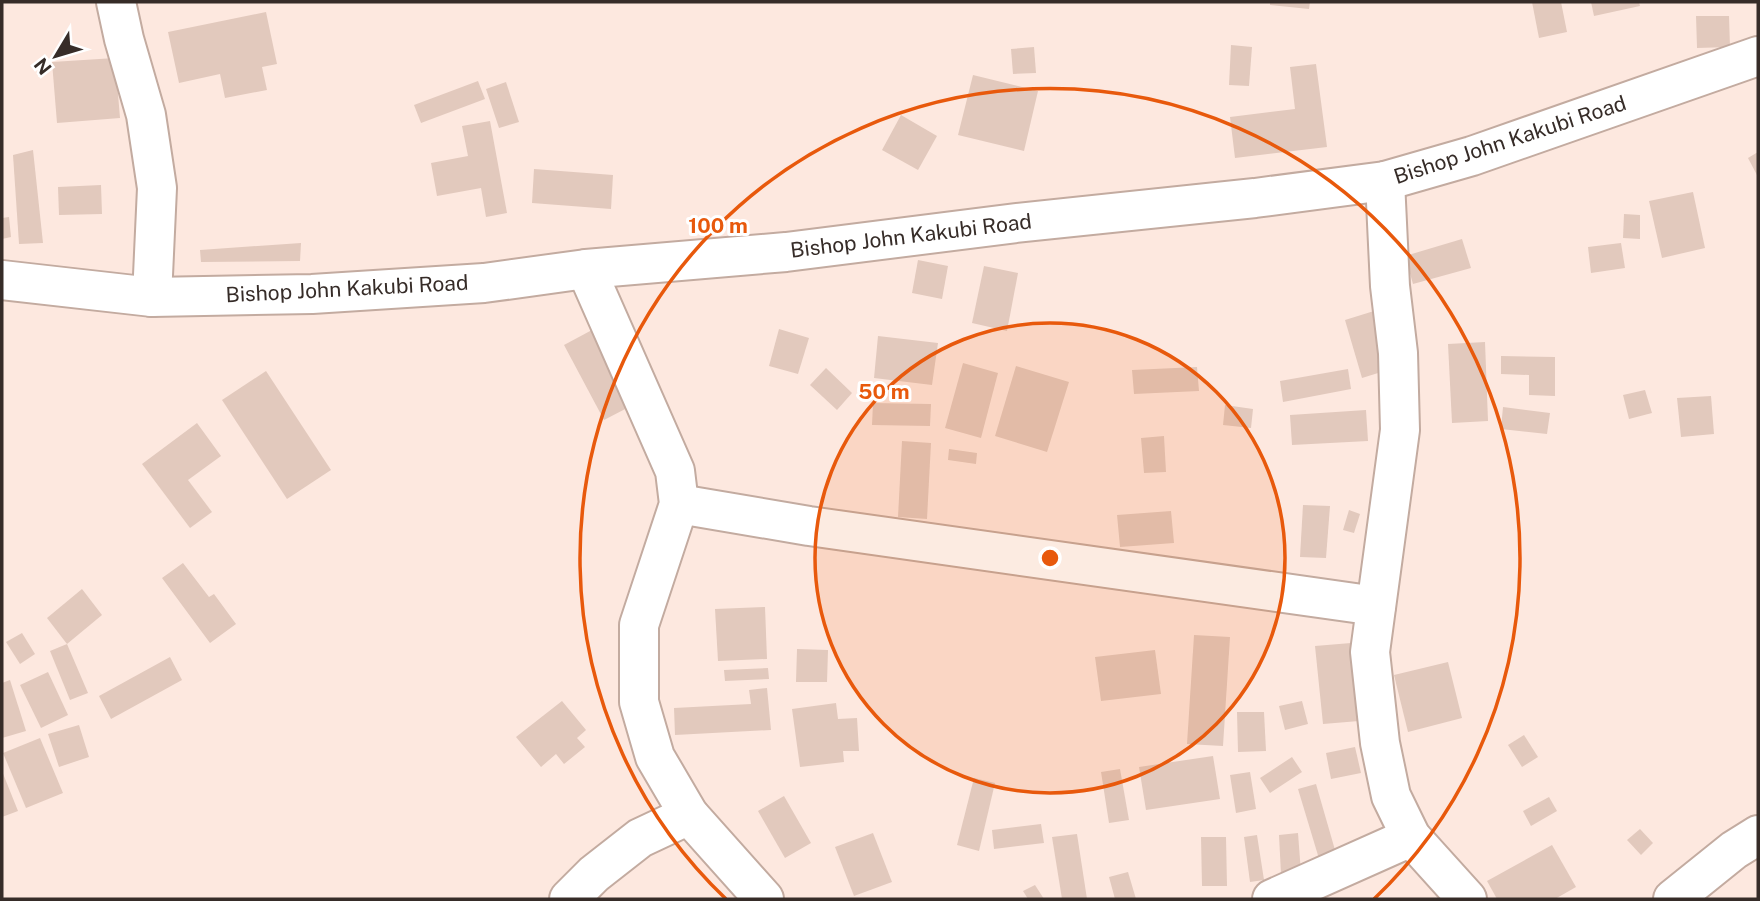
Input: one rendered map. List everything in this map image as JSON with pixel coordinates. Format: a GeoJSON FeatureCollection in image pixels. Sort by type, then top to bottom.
{"type":"FeatureCollection","features":[{"type":"Feature","properties":{"kind":"street"},"geometry":{"type":"LineString","coordinates":[[116,2],[146,115],[157,188],[152,297]]}},
{"type":"Feature","properties":{"kind":"street","name":"Bishop John Kakubi Road"},"geometry":{"type":"LineString","coordinates":[[2,280],[152,297],[312,294],[484,283],[586,269],[786,252],[1385,181],[1472,156],[1758,55]]}},
{"type":"Feature","properties":{"kind":"street"},"geometry":{"type":"LineString","coordinates":[[1385,181],[1390,286],[1398,353],[1399,430],[1370,652],[1380,743],[1391,796],[1411,837],[1467,899]]}},
{"type":"Feature","properties":{"kind":"street"},"geometry":{"type":"LineString","coordinates":[[586,269],[675,471],[679,504],[639,625],[639,702],[655,757],[689,815],[764,899]]}},
{"type":"Feature","properties":{"kind":"street"},"geometry":{"type":"LineString","coordinates":[[679,504],[809,526],[1376,606]]}},
{"type":"Feature","properties":{"kind":"street"},"geometry":{"type":"LineString","coordinates":[[569,899],[594,874],[640,838],[689,815]]}},
{"type":"Feature","properties":{"kind":"street"},"geometry":{"type":"LineString","coordinates":[[1673,899],[1734,850],[1758,835]]}},
{"type":"Feature","properties":{"kind":"street"},"geometry":{"type":"LineString","coordinates":[[1272,899],[1411,837]]}},
{"type":"Feature","properties":{"kind":"building"},"geometry":{"type":"Polygon","coordinates":[[[1270,2],[1310,2],[1309,9],[1270,5],[1270,2]]]}},
{"type":"Feature","properties":{"kind":"building"},"geometry":{"type":"Polygon","coordinates":[[[1532,2],[1561,2],[1567,32],[1539,38],[1532,2]]]}},
{"type":"Feature","properties":{"kind":"building"},"geometry":{"type":"Polygon","coordinates":[[[1591,2],[1639,2],[1640,6],[1594,16],[1591,2]]]}},
{"type":"Feature","properties":{"kind":"building"},"geometry":{"type":"Polygon","coordinates":[[[266,12],[277,64],[262,67],[267,90],[225,98],[220,74],[179,83],[168,32],[266,12]]]}},
{"type":"Feature","properties":{"kind":"building"},"geometry":{"type":"Polygon","coordinates":[[[1696,16],[1729,16],[1730,47],[1697,48],[1696,16]]]}},
{"type":"Feature","properties":{"kind":"building"},"geometry":{"type":"Polygon","coordinates":[[[1231,45],[1252,47],[1249,86],[1229,85],[1231,45]]]}},
{"type":"Feature","properties":{"kind":"building"},"geometry":{"type":"Polygon","coordinates":[[[1034,47],[1036,73],[1013,74],[1011,49],[1034,47]]]}},
{"type":"Feature","properties":{"kind":"building"},"geometry":{"type":"Polygon","coordinates":[[[115,58],[120,118],[57,123],[52,62],[115,58]]]}},
{"type":"Feature","properties":{"kind":"building"},"geometry":{"type":"Polygon","coordinates":[[[1316,64],[1327,147],[1235,158],[1230,117],[1295,109],[1290,67],[1316,64]]]}},
{"type":"Feature","properties":{"kind":"building"},"geometry":{"type":"Polygon","coordinates":[[[973,75],[1038,91],[1024,151],[958,135],[973,75]]]}},
{"type":"Feature","properties":{"kind":"building"},"geometry":{"type":"Polygon","coordinates":[[[478,81],[485,99],[421,123],[414,105],[478,81]]]}},
{"type":"Feature","properties":{"kind":"building"},"geometry":{"type":"Polygon","coordinates":[[[506,82],[519,122],[499,128],[486,89],[506,82]]]}},
{"type":"Feature","properties":{"kind":"building"},"geometry":{"type":"Polygon","coordinates":[[[901,115],[937,136],[918,170],[882,150],[901,115]]]}},
{"type":"Feature","properties":{"kind":"building"},"geometry":{"type":"Polygon","coordinates":[[[490,121],[507,213],[486,217],[481,188],[437,196],[431,163],[468,156],[462,126],[490,121]]]}},
{"type":"Feature","properties":{"kind":"building"},"geometry":{"type":"Polygon","coordinates":[[[33,150],[43,243],[19,244],[13,155],[33,150]]]}},
{"type":"Feature","properties":{"kind":"building"},"geometry":{"type":"Polygon","coordinates":[[[1758,152],[1758,177],[1748,158],[1758,152]]]}},
{"type":"Feature","properties":{"kind":"building"},"geometry":{"type":"Polygon","coordinates":[[[534,169],[613,175],[611,209],[532,203],[534,169]]]}},
{"type":"Feature","properties":{"kind":"building"},"geometry":{"type":"Polygon","coordinates":[[[101,185],[102,214],[59,215],[58,187],[101,185]]]}},
{"type":"Feature","properties":{"kind":"building"},"geometry":{"type":"Polygon","coordinates":[[[1693,192],[1705,248],[1662,258],[1649,201],[1693,192]]]}},
{"type":"Feature","properties":{"kind":"building"},"geometry":{"type":"Polygon","coordinates":[[[1624,214],[1640,215],[1640,239],[1623,238],[1624,214]]]}},
{"type":"Feature","properties":{"kind":"building"},"geometry":{"type":"Polygon","coordinates":[[[9,217],[11,237],[2,239],[2,218],[9,217]]]}},
{"type":"Feature","properties":{"kind":"building"},"geometry":{"type":"Polygon","coordinates":[[[1462,239],[1471,268],[1413,284],[1405,256],[1462,239]]]}},
{"type":"Feature","properties":{"kind":"building"},"geometry":{"type":"Polygon","coordinates":[[[301,243],[300,261],[201,262],[200,250],[301,243]]]}},
{"type":"Feature","properties":{"kind":"building"},"geometry":{"type":"Polygon","coordinates":[[[1621,243],[1625,268],[1591,273],[1588,247],[1621,243]]]}},
{"type":"Feature","properties":{"kind":"building"},"geometry":{"type":"Polygon","coordinates":[[[918,260],[948,266],[942,299],[912,293],[918,260]]]}},
{"type":"Feature","properties":{"kind":"building"},"geometry":{"type":"Polygon","coordinates":[[[984,266],[1018,273],[1007,331],[972,323],[984,266]]]}},
{"type":"Feature","properties":{"kind":"building"},"geometry":{"type":"Polygon","coordinates":[[[1374,311],[1391,369],[1362,378],[1345,320],[1374,311]]]}},
{"type":"Feature","properties":{"kind":"building"},"geometry":{"type":"Polygon","coordinates":[[[779,329],[809,338],[798,374],[769,366],[779,329]]]}},
{"type":"Feature","properties":{"kind":"building"},"geometry":{"type":"Polygon","coordinates":[[[592,330],[631,406],[604,420],[564,345],[592,330]]]}},
{"type":"Feature","properties":{"kind":"building"},"geometry":{"type":"Polygon","coordinates":[[[878,336],[938,343],[932,385],[874,378],[878,336]]]}},
{"type":"Feature","properties":{"kind":"building"},"geometry":{"type":"Polygon","coordinates":[[[1485,342],[1488,421],[1452,423],[1448,344],[1485,342]]]}},
{"type":"Feature","properties":{"kind":"building"},"geometry":{"type":"Polygon","coordinates":[[[1501,356],[1555,357],[1555,396],[1529,395],[1529,375],[1501,374],[1501,356]]]}},
{"type":"Feature","properties":{"kind":"building"},"geometry":{"type":"Polygon","coordinates":[[[963,363],[998,373],[981,438],[945,428],[963,363]]]}},
{"type":"Feature","properties":{"kind":"building"},"geometry":{"type":"Polygon","coordinates":[[[1016,366],[1069,382],[1047,452],[995,436],[1016,366]]]}},
{"type":"Feature","properties":{"kind":"building"},"geometry":{"type":"Polygon","coordinates":[[[1197,367],[1199,391],[1134,394],[1132,370],[1197,367]]]}},
{"type":"Feature","properties":{"kind":"building"},"geometry":{"type":"Polygon","coordinates":[[[826,368],[852,393],[837,410],[810,385],[826,368]]]}},
{"type":"Feature","properties":{"kind":"building"},"geometry":{"type":"Polygon","coordinates":[[[1348,369],[1351,389],[1283,402],[1280,381],[1348,369]]]}},
{"type":"Feature","properties":{"kind":"building"},"geometry":{"type":"Polygon","coordinates":[[[266,371],[331,470],[287,499],[222,400],[266,371]]]}},
{"type":"Feature","properties":{"kind":"building"},"geometry":{"type":"Polygon","coordinates":[[[1645,390],[1652,413],[1629,419],[1623,395],[1645,390]]]}},
{"type":"Feature","properties":{"kind":"building"},"geometry":{"type":"Polygon","coordinates":[[[1711,396],[1714,434],[1681,437],[1677,398],[1711,396]]]}},
{"type":"Feature","properties":{"kind":"building"},"geometry":{"type":"Polygon","coordinates":[[[873,403],[931,404],[930,426],[872,425],[873,403]]]}},
{"type":"Feature","properties":{"kind":"building"},"geometry":{"type":"Polygon","coordinates":[[[1225,405],[1253,409],[1251,428],[1223,425],[1225,405]]]}},
{"type":"Feature","properties":{"kind":"building"},"geometry":{"type":"Polygon","coordinates":[[[1503,407],[1550,413],[1547,434],[1501,429],[1503,407]]]}},
{"type":"Feature","properties":{"kind":"building"},"geometry":{"type":"Polygon","coordinates":[[[1366,410],[1368,441],[1292,445],[1290,415],[1366,410]]]}},
{"type":"Feature","properties":{"kind":"building"},"geometry":{"type":"Polygon","coordinates":[[[197,423],[221,456],[188,480],[212,512],[190,528],[142,464],[197,423]]]}},
{"type":"Feature","properties":{"kind":"building"},"geometry":{"type":"Polygon","coordinates":[[[1164,436],[1166,472],[1144,473],[1141,438],[1164,436]]]}},
{"type":"Feature","properties":{"kind":"building"},"geometry":{"type":"Polygon","coordinates":[[[902,441],[931,443],[927,519],[898,517],[902,441]]]}},
{"type":"Feature","properties":{"kind":"building"},"geometry":{"type":"Polygon","coordinates":[[[949,449],[977,453],[976,464],[948,460],[949,449]]]}},
{"type":"Feature","properties":{"kind":"building"},"geometry":{"type":"Polygon","coordinates":[[[1303,505],[1330,506],[1326,558],[1300,557],[1303,505]]]}},
{"type":"Feature","properties":{"kind":"building"},"geometry":{"type":"Polygon","coordinates":[[[1349,510],[1360,514],[1354,533],[1343,530],[1349,510]]]}},
{"type":"Feature","properties":{"kind":"building"},"geometry":{"type":"Polygon","coordinates":[[[1171,511],[1174,543],[1120,547],[1117,515],[1171,511]]]}},
{"type":"Feature","properties":{"kind":"building"},"geometry":{"type":"Polygon","coordinates":[[[183,563],[209,597],[214,594],[236,624],[210,643],[162,578],[183,563]]]}},
{"type":"Feature","properties":{"kind":"building"},"geometry":{"type":"Polygon","coordinates":[[[82,589],[102,615],[67,644],[47,618],[82,589]]]}},
{"type":"Feature","properties":{"kind":"building"},"geometry":{"type":"Polygon","coordinates":[[[765,607],[767,659],[718,661],[715,609],[765,607]]]}},
{"type":"Feature","properties":{"kind":"building"},"geometry":{"type":"Polygon","coordinates":[[[22,633],[35,654],[20,664],[6,642],[22,633]]]}},
{"type":"Feature","properties":{"kind":"building"},"geometry":{"type":"Polygon","coordinates":[[[1194,635],[1230,637],[1223,746],[1187,744],[1194,635]]]}},
{"type":"Feature","properties":{"kind":"building"},"geometry":{"type":"Polygon","coordinates":[[[1351,643],[1359,721],[1323,724],[1315,646],[1351,643]]]}},
{"type":"Feature","properties":{"kind":"building"},"geometry":{"type":"Polygon","coordinates":[[[67,644],[88,693],[70,700],[50,651],[67,644]]]}},
{"type":"Feature","properties":{"kind":"building"},"geometry":{"type":"Polygon","coordinates":[[[797,649],[828,650],[827,682],[796,682],[797,649]]]}},
{"type":"Feature","properties":{"kind":"building"},"geometry":{"type":"Polygon","coordinates":[[[1155,650],[1161,694],[1101,701],[1095,657],[1155,650]]]}},
{"type":"Feature","properties":{"kind":"building"},"geometry":{"type":"Polygon","coordinates":[[[170,657],[182,680],[111,719],[99,696],[170,657]]]}},
{"type":"Feature","properties":{"kind":"building"},"geometry":{"type":"Polygon","coordinates":[[[1448,662],[1462,718],[1408,732],[1394,675],[1448,662]]]}},
{"type":"Feature","properties":{"kind":"building"},"geometry":{"type":"Polygon","coordinates":[[[768,668],[769,679],[725,681],[724,670],[768,668]]]}},
{"type":"Feature","properties":{"kind":"building"},"geometry":{"type":"Polygon","coordinates":[[[48,672],[68,715],[41,728],[20,685],[48,672]]]}},
{"type":"Feature","properties":{"kind":"building"},"geometry":{"type":"Polygon","coordinates":[[[10,680],[26,731],[2,738],[2,683],[10,680]]]}},
{"type":"Feature","properties":{"kind":"building"},"geometry":{"type":"Polygon","coordinates":[[[767,688],[771,730],[675,735],[674,708],[751,704],[749,690],[767,688]]]}},
{"type":"Feature","properties":{"kind":"building"},"geometry":{"type":"Polygon","coordinates":[[[562,701],[586,730],[577,738],[585,747],[564,764],[556,754],[541,767],[516,737],[562,701]]]}},
{"type":"Feature","properties":{"kind":"building"},"geometry":{"type":"Polygon","coordinates":[[[1302,701],[1308,724],[1285,730],[1279,706],[1302,701]]]}},
{"type":"Feature","properties":{"kind":"building"},"geometry":{"type":"Polygon","coordinates":[[[836,703],[838,719],[857,718],[859,751],[843,751],[844,762],[800,767],[792,709],[836,703]]]}},
{"type":"Feature","properties":{"kind":"building"},"geometry":{"type":"Polygon","coordinates":[[[1237,712],[1264,712],[1266,751],[1238,752],[1237,712]]]}},
{"type":"Feature","properties":{"kind":"building"},"geometry":{"type":"Polygon","coordinates":[[[79,725],[89,757],[59,767],[48,734],[79,725]]]}},
{"type":"Feature","properties":{"kind":"building"},"geometry":{"type":"Polygon","coordinates":[[[1524,735],[1538,757],[1522,767],[1508,745],[1524,735]]]}},
{"type":"Feature","properties":{"kind":"building"},"geometry":{"type":"Polygon","coordinates":[[[40,738],[63,793],[26,808],[3,753],[40,738]]]}},
{"type":"Feature","properties":{"kind":"building"},"geometry":{"type":"Polygon","coordinates":[[[1355,747],[1361,773],[1331,779],[1326,753],[1355,747]]]}},
{"type":"Feature","properties":{"kind":"building"},"geometry":{"type":"Polygon","coordinates":[[[1213,756],[1220,799],[1146,810],[1139,767],[1213,756]]]}},
{"type":"Feature","properties":{"kind":"building"},"geometry":{"type":"Polygon","coordinates":[[[1292,757],[1302,772],[1270,793],[1260,778],[1292,757]]]}},
{"type":"Feature","properties":{"kind":"building"},"geometry":{"type":"Polygon","coordinates":[[[1120,769],[1129,820],[1109,823],[1101,772],[1120,769]]]}},
{"type":"Feature","properties":{"kind":"building"},"geometry":{"type":"Polygon","coordinates":[[[2,771],[18,811],[2,817],[2,771]]]}},
{"type":"Feature","properties":{"kind":"building"},"geometry":{"type":"Polygon","coordinates":[[[1250,772],[1256,809],[1236,813],[1230,775],[1250,772]]]}},
{"type":"Feature","properties":{"kind":"building"},"geometry":{"type":"Polygon","coordinates":[[[974,778],[995,783],[979,851],[957,845],[974,778]]]}},
{"type":"Feature","properties":{"kind":"building"},"geometry":{"type":"Polygon","coordinates":[[[1316,784],[1337,857],[1320,862],[1298,789],[1316,784]]]}},
{"type":"Feature","properties":{"kind":"building"},"geometry":{"type":"Polygon","coordinates":[[[784,796],[811,843],[785,858],[758,811],[784,796]]]}},
{"type":"Feature","properties":{"kind":"building"},"geometry":{"type":"Polygon","coordinates":[[[1549,797],[1557,811],[1531,826],[1523,811],[1549,797]]]}},
{"type":"Feature","properties":{"kind":"building"},"geometry":{"type":"Polygon","coordinates":[[[1041,824],[1044,843],[994,849],[992,830],[1041,824]]]}},
{"type":"Feature","properties":{"kind":"building"},"geometry":{"type":"Polygon","coordinates":[[[1640,829],[1653,843],[1641,855],[1627,840],[1640,829]]]}},
{"type":"Feature","properties":{"kind":"building"},"geometry":{"type":"Polygon","coordinates":[[[873,833],[892,882],[854,896],[835,847],[873,833]]]}},
{"type":"Feature","properties":{"kind":"building"},"geometry":{"type":"Polygon","coordinates":[[[1298,833],[1301,873],[1281,874],[1279,835],[1298,833]]]}},
{"type":"Feature","properties":{"kind":"building"},"geometry":{"type":"Polygon","coordinates":[[[1077,834],[1087,899],[1062,899],[1052,837],[1077,834]]]}},
{"type":"Feature","properties":{"kind":"building"},"geometry":{"type":"Polygon","coordinates":[[[1257,835],[1264,880],[1250,882],[1244,837],[1257,835]]]}},
{"type":"Feature","properties":{"kind":"building"},"geometry":{"type":"Polygon","coordinates":[[[1201,837],[1226,837],[1227,886],[1202,886],[1201,837]]]}},
{"type":"Feature","properties":{"kind":"building"},"geometry":{"type":"Polygon","coordinates":[[[1552,845],[1576,887],[1555,899],[1497,899],[1487,881],[1552,845]]]}},
{"type":"Feature","properties":{"kind":"building"},"geometry":{"type":"Polygon","coordinates":[[[1128,872],[1136,899],[1115,899],[1109,877],[1128,872]]]}},
{"type":"Feature","properties":{"kind":"building"},"geometry":{"type":"Polygon","coordinates":[[[1035,885],[1044,899],[1028,899],[1023,891],[1035,885]]]}}]}
